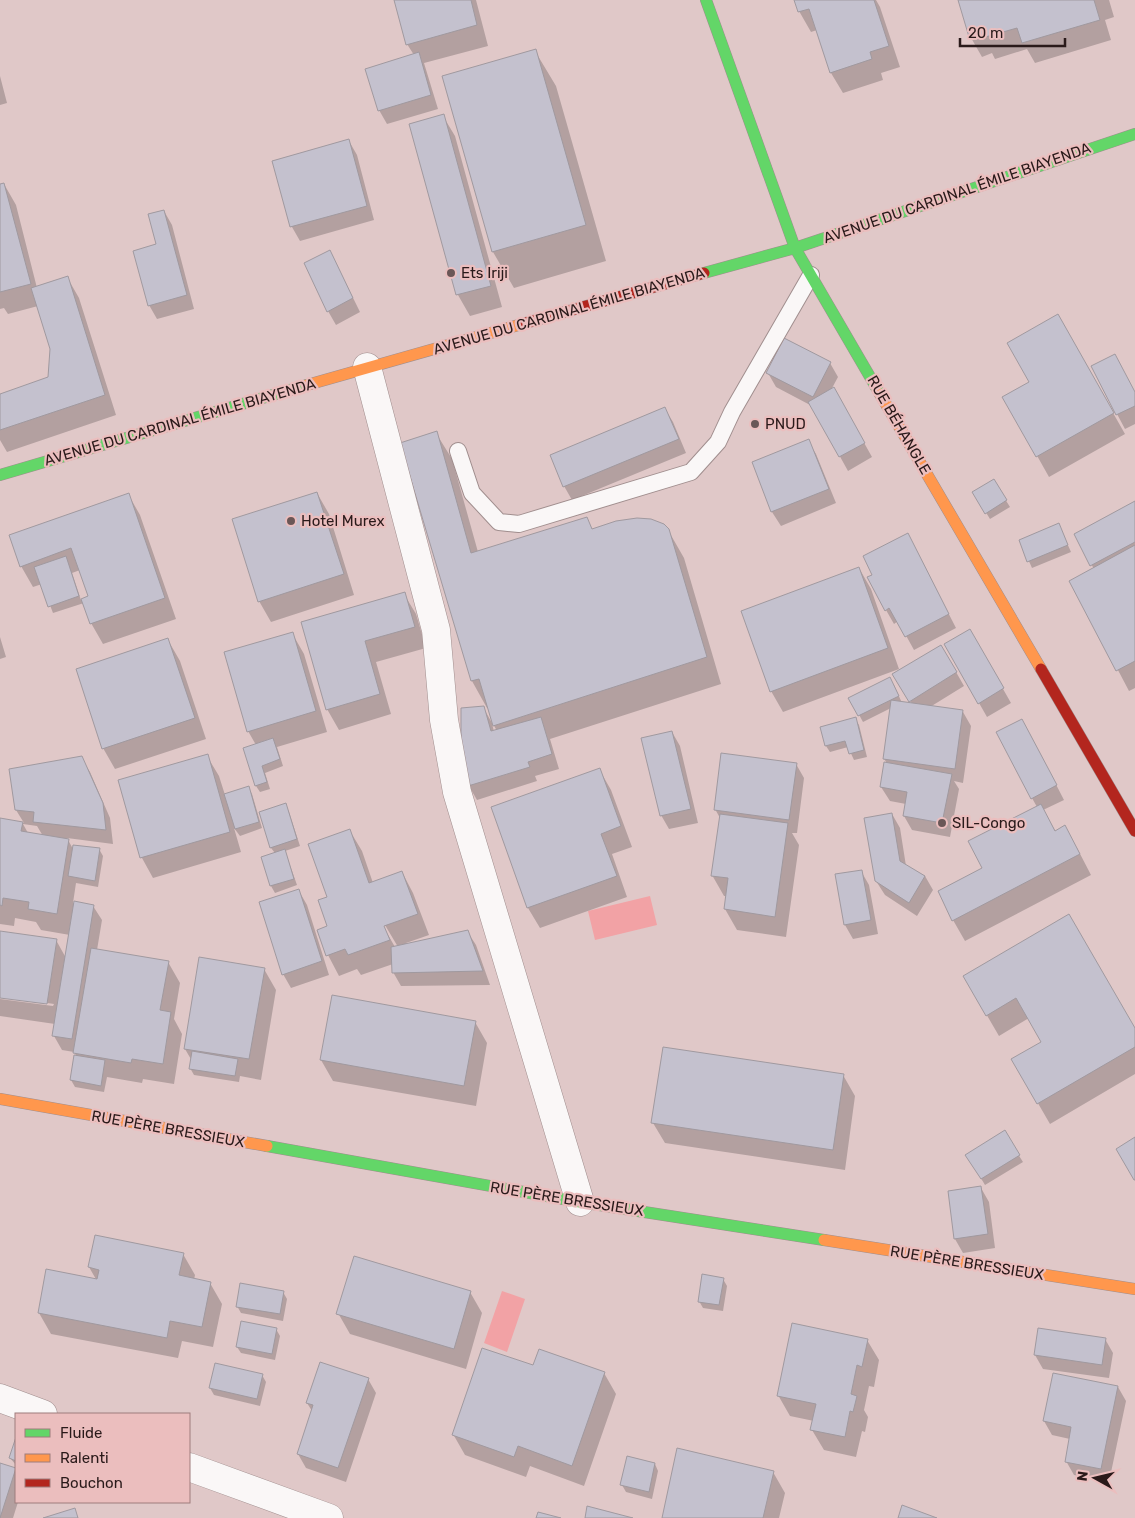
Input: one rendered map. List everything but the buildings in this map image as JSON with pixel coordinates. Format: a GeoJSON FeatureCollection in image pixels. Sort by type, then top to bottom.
{"type":"FeatureCollection","features":[{"type":"Feature","properties":{"kind":"street","name":"RUE BÉHANGLE"},"geometry":{"type":"LineString","coordinates":[[706,0],[795,248],[1135,830]]}},
{"type":"Feature","properties":{"kind":"street","name":"AVENUE DU CARDINAL ÉMILE BIAYENDA"},"geometry":{"type":"LineString","coordinates":[[0,475],[367,367],[795,248],[1135,134]]}},
{"type":"Feature","properties":{"kind":"street"},"geometry":{"type":"LineString","coordinates":[[367,367],[436,630],[444,720],[457,792],[580,1202]]}},
{"type":"Feature","properties":{"kind":"street","name":"RUE PÈRE BRESSIEUX"},"geometry":{"type":"LineString","coordinates":[[0,1099],[580,1202],[1135,1289]]}},
{"type":"Feature","properties":{"kind":"street"},"geometry":{"type":"LineString","coordinates":[[0,1398],[41,1413]]}},
{"type":"Feature","properties":{"kind":"street"},"geometry":{"type":"LineString","coordinates":[[190,1467],[329,1518]]}},
{"type":"Feature","properties":{"kind":"lane"},"geometry":{"type":"LineString","coordinates":[[458,451],[472,493],[499,522],[519,524],[691,472],[718,442],[732,412],[811,275]]}},
{"type":"Feature","properties":{"kind":"shaded area"},"geometry":{"type":"Polygon","coordinates":[[[650,896],[657,925],[595,940],[588,911],[650,896]]]}},
{"type":"Feature","properties":{"kind":"shaded area"},"geometry":{"type":"Polygon","coordinates":[[[502,1291],[525,1299],[507,1352],[484,1343],[502,1291]]]}},
{"type":"Feature","properties":{"kind":"traffic: fast"},"geometry":{"type":"LineString","coordinates":[[706,0],[795,248],[880,394]]}},
{"type":"Feature","properties":{"kind":"traffic: fast"},"geometry":{"type":"LineString","coordinates":[[704,273],[795,248],[1135,134]]}},
{"type":"Feature","properties":{"kind":"traffic: fast"},"geometry":{"type":"LineString","coordinates":[[0,475],[307,385]]}},
{"type":"Feature","properties":{"kind":"traffic: fast"},"geometry":{"type":"LineString","coordinates":[[267,1146],[580,1202],[824,1240]]}},
{"type":"Feature","properties":{"kind":"traffic: slow"},"geometry":{"type":"LineString","coordinates":[[307,385],[522,324]]}},
{"type":"Feature","properties":{"kind":"traffic: slow"},"geometry":{"type":"LineString","coordinates":[[880,394],[1041,669]]}},
{"type":"Feature","properties":{"kind":"traffic: slow"},"geometry":{"type":"LineString","coordinates":[[0,1099],[267,1146]]}},
{"type":"Feature","properties":{"kind":"traffic: slow"},"geometry":{"type":"LineString","coordinates":[[824,1240],[1135,1289]]}},
{"type":"Feature","properties":{"kind":"traffic: jam"},"geometry":{"type":"LineString","coordinates":[[522,324],[704,273]]}},
{"type":"Feature","properties":{"kind":"traffic: jam"},"geometry":{"type":"LineString","coordinates":[[1041,669],[1135,831]]}},
{"type":"Feature","properties":{"kind":"place","name":"Ets Iriji"},"geometry":{"type":"Point","coordinates":[451,273]}},
{"type":"Feature","properties":{"kind":"place","name":"PNUD"},"geometry":{"type":"Point","coordinates":[755,424]}},
{"type":"Feature","properties":{"kind":"place","name":"Hotel Murex"},"geometry":{"type":"Point","coordinates":[291,521]}},
{"type":"Feature","properties":{"kind":"place","name":"SIL-Congo"},"geometry":{"type":"Point","coordinates":[942,823]}}]}
